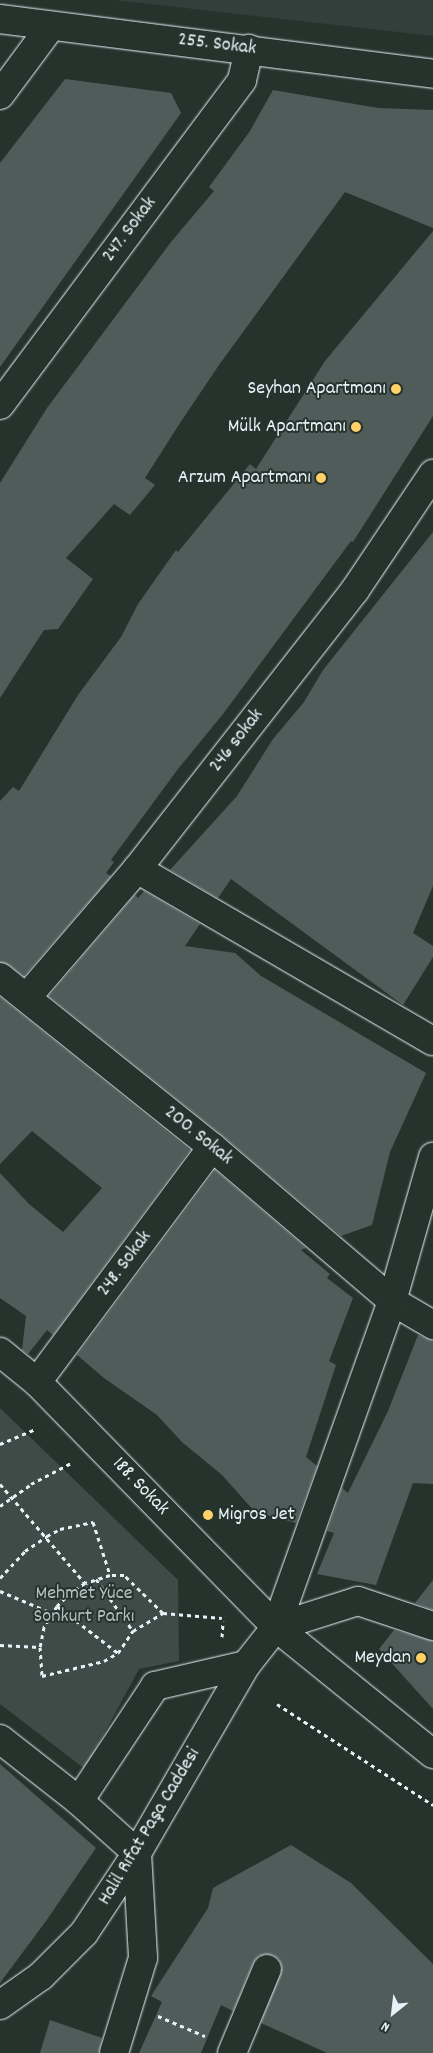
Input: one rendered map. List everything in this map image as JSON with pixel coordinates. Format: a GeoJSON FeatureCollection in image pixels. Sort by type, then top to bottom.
{"type":"FeatureCollection","features":[{"type":"Feature","properties":{"kind":"street","name":"255. Sokak"},"geometry":{"type":"LineString","coordinates":[[0,19],[249,49],[433,74]]}},
{"type":"Feature","properties":{"kind":"street"},"geometry":{"type":"LineString","coordinates":[[0,95],[52,26]]}},
{"type":"Feature","properties":{"kind":"street","name":"247. Sokak"},"geometry":{"type":"LineString","coordinates":[[4,391],[242,80],[249,49]]}},
{"type":"Feature","properties":{"kind":"street","name":"246 sokak"},"geometry":{"type":"LineString","coordinates":[[27,997],[137,869],[355,590],[433,474]]}},
{"type":"Feature","properties":{"kind":"street"},"geometry":{"type":"LineString","coordinates":[[137,869],[433,1041]]}},
{"type":"Feature","properties":{"kind":"street","name":"200. Sokak"},"geometry":{"type":"LineString","coordinates":[[0,977],[212,1147],[392,1301],[433,1325]]}},
{"type":"Feature","properties":{"kind":"street","name":"248. Sokak"},"geometry":{"type":"LineString","coordinates":[[37,1382],[212,1147]]}},
{"type":"Feature","properties":{"kind":"street","name":"Halil Rıfat Paşa Caddesi"},"geometry":{"type":"LineString","coordinates":[[0,2006],[41,1976],[84,1933],[137,1853],[246,1665],[276,1627],[392,1301],[433,1157]]}},
{"type":"Feature","properties":{"kind":"street","name":"188. Sokak"},"geometry":{"type":"LineString","coordinates":[[0,1352],[37,1382],[276,1627],[433,1754]]}},
{"type":"Feature","properties":{"kind":"street"},"geometry":{"type":"LineString","coordinates":[[276,1627],[358,1601],[433,1626]]}},
{"type":"Feature","properties":{"kind":"street"},"geometry":{"type":"LineString","coordinates":[[79,1801],[155,1686],[246,1665]]}},
{"type":"Feature","properties":{"kind":"street"},"geometry":{"type":"LineString","coordinates":[[0,1739],[79,1801],[137,1853],[143,1958],[114,2053]]}},
{"type":"Feature","properties":{"kind":"street"},"geometry":{"type":"LineString","coordinates":[[233,2051],[267,1969]]}},
{"type":"Feature","properties":{"kind":"path"},"geometry":{"type":"LineString","coordinates":[[0,1444],[36,1429]]}},
{"type":"Feature","properties":{"kind":"path"},"geometry":{"type":"LineString","coordinates":[[0,1506],[11,1496],[72,1463]]}},
{"type":"Feature","properties":{"kind":"path"},"geometry":{"type":"LineString","coordinates":[[0,1484],[85,1582]]}},
{"type":"Feature","properties":{"kind":"path"},"geometry":{"type":"LineString","coordinates":[[0,1578],[25,1551],[47,1536],[60,1529],[93,1522],[110,1575]]}},
{"type":"Feature","properties":{"kind":"path"},"geometry":{"type":"LineString","coordinates":[[163,1613],[124,1575],[110,1575],[85,1582],[71,1592],[58,1606],[44,1628],[40,1647],[42,1676],[104,1661],[118,1653],[133,1631],[163,1613],[223,1618]]}},
{"type":"Feature","properties":{"kind":"path"},"geometry":{"type":"LineString","coordinates":[[96,1579],[133,1631]]}},
{"type":"Feature","properties":{"kind":"path"},"geometry":{"type":"LineString","coordinates":[[0,1591],[52,1613]]}},
{"type":"Feature","properties":{"kind":"path"},"geometry":{"type":"LineString","coordinates":[[58,1606],[118,1653]]}},
{"type":"Feature","properties":{"kind":"path"},"geometry":{"type":"LineString","coordinates":[[0,1645],[40,1647]]}},
{"type":"Feature","properties":{"kind":"path"},"geometry":{"type":"LineString","coordinates":[[277,1704],[433,1806]]}},
{"type":"Feature","properties":{"kind":"path"},"geometry":{"type":"LineString","coordinates":[[129,2003],[233,2051]]}},
{"type":"Feature","properties":{"kind":"shaded area"},"geometry":{"type":"Polygon","coordinates":[[[114,0],[433,0],[433,36],[114,0]]]}},
{"type":"Feature","properties":{"kind":"green space","name":"Mehmet Yüce Sonkurt Parkı"},"geometry":{"type":"Polygon","coordinates":[[[0,1408],[178,1580],[179,1661],[139,1669],[85,1769],[0,1704],[0,1408]]]}},
{"type":"Feature","properties":{"kind":"building"},"geometry":{"type":"Polygon","coordinates":[[[65,79],[171,93],[181,113],[0,367],[0,163],[65,79]]]}},
{"type":"Feature","properties":{"kind":"building"},"geometry":{"type":"Polygon","coordinates":[[[273,90],[378,108],[433,110],[433,228],[345,192],[219,365],[180,423],[145,478],[155,485],[130,515],[114,504],[66,558],[93,579],[58,629],[44,630],[0,698],[0,483],[47,408],[171,242],[214,191],[209,187],[250,131],[273,90]]]}},
{"type":"Feature","properties":{"kind":"building"},"geometry":{"type":"Polygon","coordinates":[[[433,231],[433,416],[353,542],[351,541],[223,714],[178,769],[111,860],[114,862],[106,873],[111,876],[24,976],[9,965],[0,962],[0,801],[13,787],[19,791],[78,695],[121,637],[138,604],[176,550],[178,552],[250,464],[256,469],[325,361],[433,231]]]}},
{"type":"Feature","properties":{"kind":"building"},"geometry":{"type":"Polygon","coordinates":[[[433,532],[433,886],[413,933],[433,946],[433,957],[403,1005],[231,879],[218,898],[170,870],[237,796],[273,739],[304,702],[323,670],[433,532]]]}},
{"type":"Feature","properties":{"kind":"building"},"geometry":{"type":"Polygon","coordinates":[[[144,891],[200,924],[185,946],[235,953],[261,976],[426,1073],[390,1152],[372,1225],[341,1236],[222,1135],[49,996],[135,895],[138,898],[144,891]]]}},
{"type":"Feature","properties":{"kind":"building"},"geometry":{"type":"Polygon","coordinates":[[[0,997],[190,1150],[53,1335],[47,1330],[28,1354],[22,1350],[26,1316],[0,1298],[0,1173],[29,1204],[63,1232],[102,1188],[32,1131],[0,1164],[0,997]]]}},
{"type":"Feature","properties":{"kind":"building"},"geometry":{"type":"Polygon","coordinates":[[[215,1170],[306,1248],[301,1250],[330,1274],[327,1278],[353,1298],[329,1361],[336,1365],[306,1457],[317,1466],[296,1523],[255,1512],[222,1475],[182,1442],[157,1415],[104,1378],[77,1355],[215,1170]]]}},
{"type":"Feature","properties":{"kind":"building"},"geometry":{"type":"Polygon","coordinates":[[[418,1335],[433,1341],[433,1484],[413,1483],[376,1585],[317,1574],[334,1533],[327,1531],[342,1488],[348,1493],[388,1411],[418,1335]]]}},
{"type":"Feature","properties":{"kind":"building"},"geometry":{"type":"Polygon","coordinates":[[[433,1580],[433,1610],[415,1603],[433,1580]]]}},
{"type":"Feature","properties":{"kind":"building"},"geometry":{"type":"Polygon","coordinates":[[[394,1630],[433,1641],[433,1709],[379,1649],[394,1630]]]}},
{"type":"Feature","properties":{"kind":"building"},"geometry":{"type":"Polygon","coordinates":[[[0,1764],[96,1848],[46,1921],[0,1983],[0,1764]]]}},
{"type":"Feature","properties":{"kind":"building"},"geometry":{"type":"Polygon","coordinates":[[[291,1845],[351,1883],[433,1964],[433,2053],[327,2053],[261,2023],[282,1967],[279,1959],[273,1955],[265,1954],[258,1956],[253,1963],[233,2011],[221,2005],[201,2053],[139,2053],[162,2002],[151,1996],[208,1908],[213,1888],[291,1845]]]}},
{"type":"Feature","properties":{"kind":"building"},"geometry":{"type":"Polygon","coordinates":[[[50,2020],[102,2038],[99,2053],[40,2053],[50,2020]]]}},
{"type":"Feature","properties":{"kind":"place","name":"Seyhan Apartmanı"},"geometry":{"type":"Point","coordinates":[396,389]}},
{"type":"Feature","properties":{"kind":"place","name":"Mülk Apartmanı"},"geometry":{"type":"Point","coordinates":[356,427]}},
{"type":"Feature","properties":{"kind":"place","name":"Arzum Apartmanı"},"geometry":{"type":"Point","coordinates":[321,478]}},
{"type":"Feature","properties":{"kind":"place","name":"Migros Jet"},"geometry":{"type":"Point","coordinates":[208,1515]}},
{"type":"Feature","properties":{"kind":"place","name":"Meydan"},"geometry":{"type":"Point","coordinates":[421,1658]}}]}
